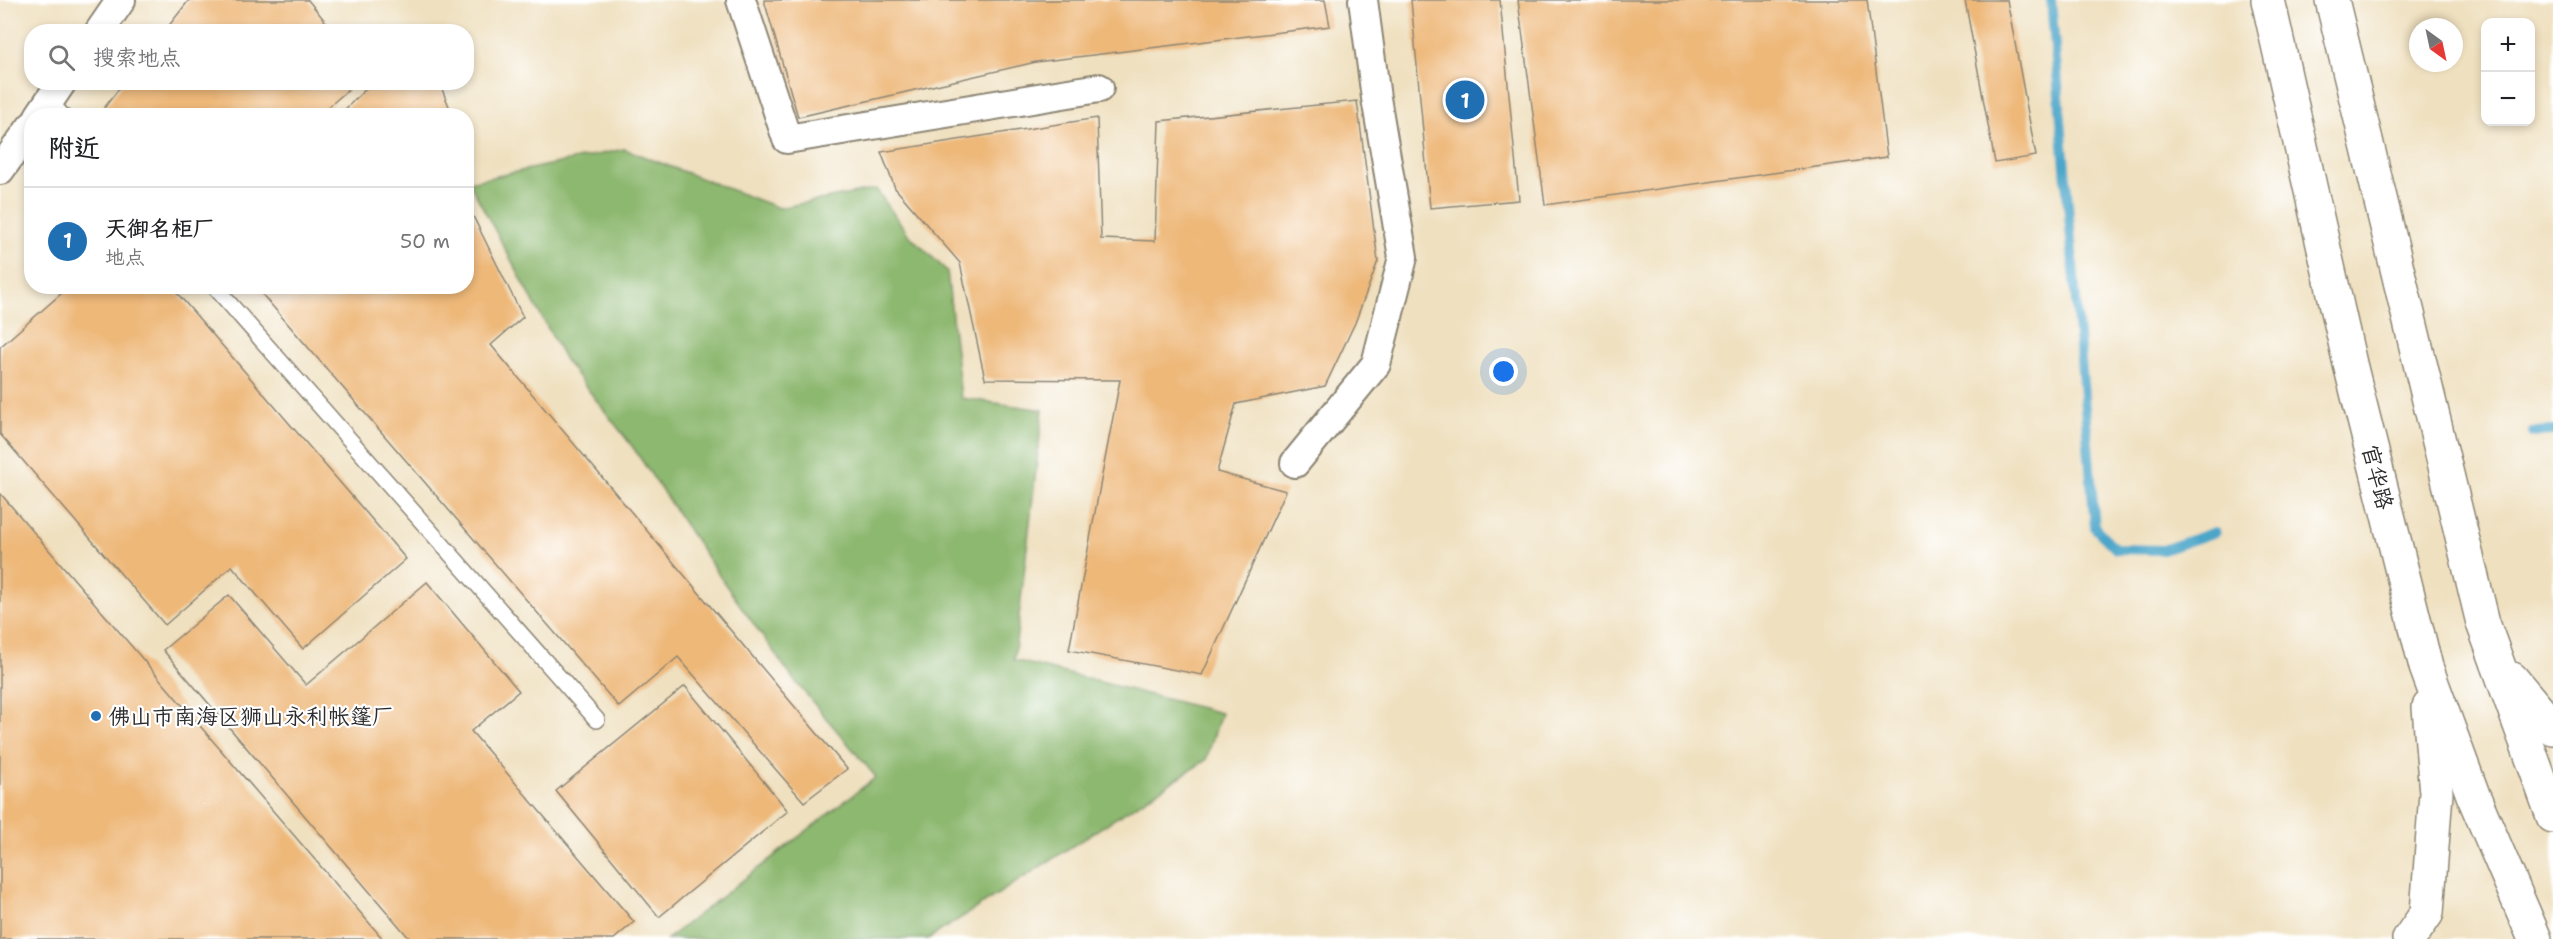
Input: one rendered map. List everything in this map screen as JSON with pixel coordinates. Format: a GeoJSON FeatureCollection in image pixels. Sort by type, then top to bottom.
{"type":"FeatureCollection","features":[{"type":"Feature","properties":{"kind":"main road","name":"官华路"},"geometry":{"type":"LineString","coordinates":[[2268,0],[2350,364],[2426,667],[2472,795],[2535,939]]}},
{"type":"Feature","properties":{"kind":"main road"},"geometry":{"type":"LineString","coordinates":[[2332,0],[2483,623],[2553,816]]}},
{"type":"Feature","properties":{"kind":"main road"},"geometry":{"type":"LineString","coordinates":[[2496,661],[2553,728]]}},
{"type":"Feature","properties":{"kind":"main road"},"geometry":{"type":"LineString","coordinates":[[2409,939],[2427,913],[2436,793],[2426,667]]}},
{"type":"Feature","properties":{"kind":"street"},"geometry":{"type":"LineString","coordinates":[[104,24],[121,0]]}},
{"type":"Feature","properties":{"kind":"street"},"geometry":{"type":"LineString","coordinates":[[741,0],[787,139],[1100,88]]}},
{"type":"Feature","properties":{"kind":"street"},"geometry":{"type":"LineString","coordinates":[[1295,463],[1376,364],[1403,257],[1376,98],[1363,0]]}},
{"type":"Feature","properties":{"kind":"street"},"geometry":{"type":"LineString","coordinates":[[0,170],[24,137]]}},
{"type":"Feature","properties":{"kind":"lane"},"geometry":{"type":"LineString","coordinates":[[221,294],[597,720]]}},
{"type":"Feature","properties":{"kind":"green space"},"geometry":{"type":"Polygon","coordinates":[[[624,149],[779,208],[876,189],[908,234],[947,271],[961,398],[1043,410],[1014,660],[1221,713],[1206,760],[928,939],[667,939],[876,777],[794,680],[725,584],[632,446],[565,360],[474,191],[474,181],[624,149]]]}},
{"type":"Feature","properties":{"kind":"building"},"geometry":{"type":"Polygon","coordinates":[[[189,0],[308,0],[328,24],[170,24],[189,0]]]}},
{"type":"Feature","properties":{"kind":"building"},"geometry":{"type":"Polygon","coordinates":[[[764,0],[1325,0],[1330,26],[1036,62],[798,117],[764,0]]]}},
{"type":"Feature","properties":{"kind":"building"},"geometry":{"type":"Polygon","coordinates":[[[1411,0],[1500,0],[1519,200],[1430,208],[1411,0]]]}},
{"type":"Feature","properties":{"kind":"building"},"geometry":{"type":"Polygon","coordinates":[[[1518,0],[1867,0],[1887,157],[1545,205],[1518,0]]]}},
{"type":"Feature","properties":{"kind":"building"},"geometry":{"type":"Polygon","coordinates":[[[1965,0],[2007,0],[2036,156],[1995,163],[1965,0]]]}},
{"type":"Feature","properties":{"kind":"building"},"geometry":{"type":"Polygon","coordinates":[[[118,90],[348,90],[327,108],[104,108],[118,90]]]}},
{"type":"Feature","properties":{"kind":"building"},"geometry":{"type":"Polygon","coordinates":[[[365,90],[442,90],[450,108],[346,108],[365,90]]]}},
{"type":"Feature","properties":{"kind":"building"},"geometry":{"type":"Polygon","coordinates":[[[1357,101],[1378,261],[1355,323],[1325,386],[1236,404],[1217,472],[1286,491],[1202,675],[1069,650],[1120,380],[985,379],[960,263],[895,188],[881,152],[1097,118],[1101,239],[1155,241],[1159,121],[1357,101]]]}},
{"type":"Feature","properties":{"kind":"building"},"geometry":{"type":"Polygon","coordinates":[[[474,218],[523,317],[491,345],[847,769],[804,802],[678,657],[619,707],[262,294],[474,294],[474,218]]]}},
{"type":"Feature","properties":{"kind":"building"},"geometry":{"type":"Polygon","coordinates":[[[61,294],[178,294],[406,559],[303,649],[232,566],[165,625],[0,434],[0,347],[61,294]]]}},
{"type":"Feature","properties":{"kind":"building","name":"佛山市南海区狮山永利帐篷厂"},"geometry":{"type":"Polygon","coordinates":[[[0,493],[383,939],[0,939],[0,493]]]}},
{"type":"Feature","properties":{"kind":"building"},"geometry":{"type":"Polygon","coordinates":[[[427,582],[519,691],[471,731],[634,922],[614,939],[410,939],[163,650],[229,595],[306,685],[427,582]]]}},
{"type":"Feature","properties":{"kind":"building"},"geometry":{"type":"Polygon","coordinates":[[[685,686],[788,811],[659,917],[556,791],[685,686]]]}},
{"type":"Feature","properties":{"kind":"waterway"},"geometry":{"type":"LineString","coordinates":[[2051,0],[2095,528],[2116,549],[2163,550],[2215,532]]}},
{"type":"Feature","properties":{"kind":"waterway"},"geometry":{"type":"LineString","coordinates":[[2533,432],[2553,431]]}},
{"type":"Feature","properties":{"kind":"place","name":"天御名柜厂"},"geometry":{"type":"Point","coordinates":[1465,100]}},
{"type":"Feature","properties":{"kind":"place","name":"佛山市南海区狮山永利帐篷厂"},"geometry":{"type":"Point","coordinates":[96,716]}}]}
